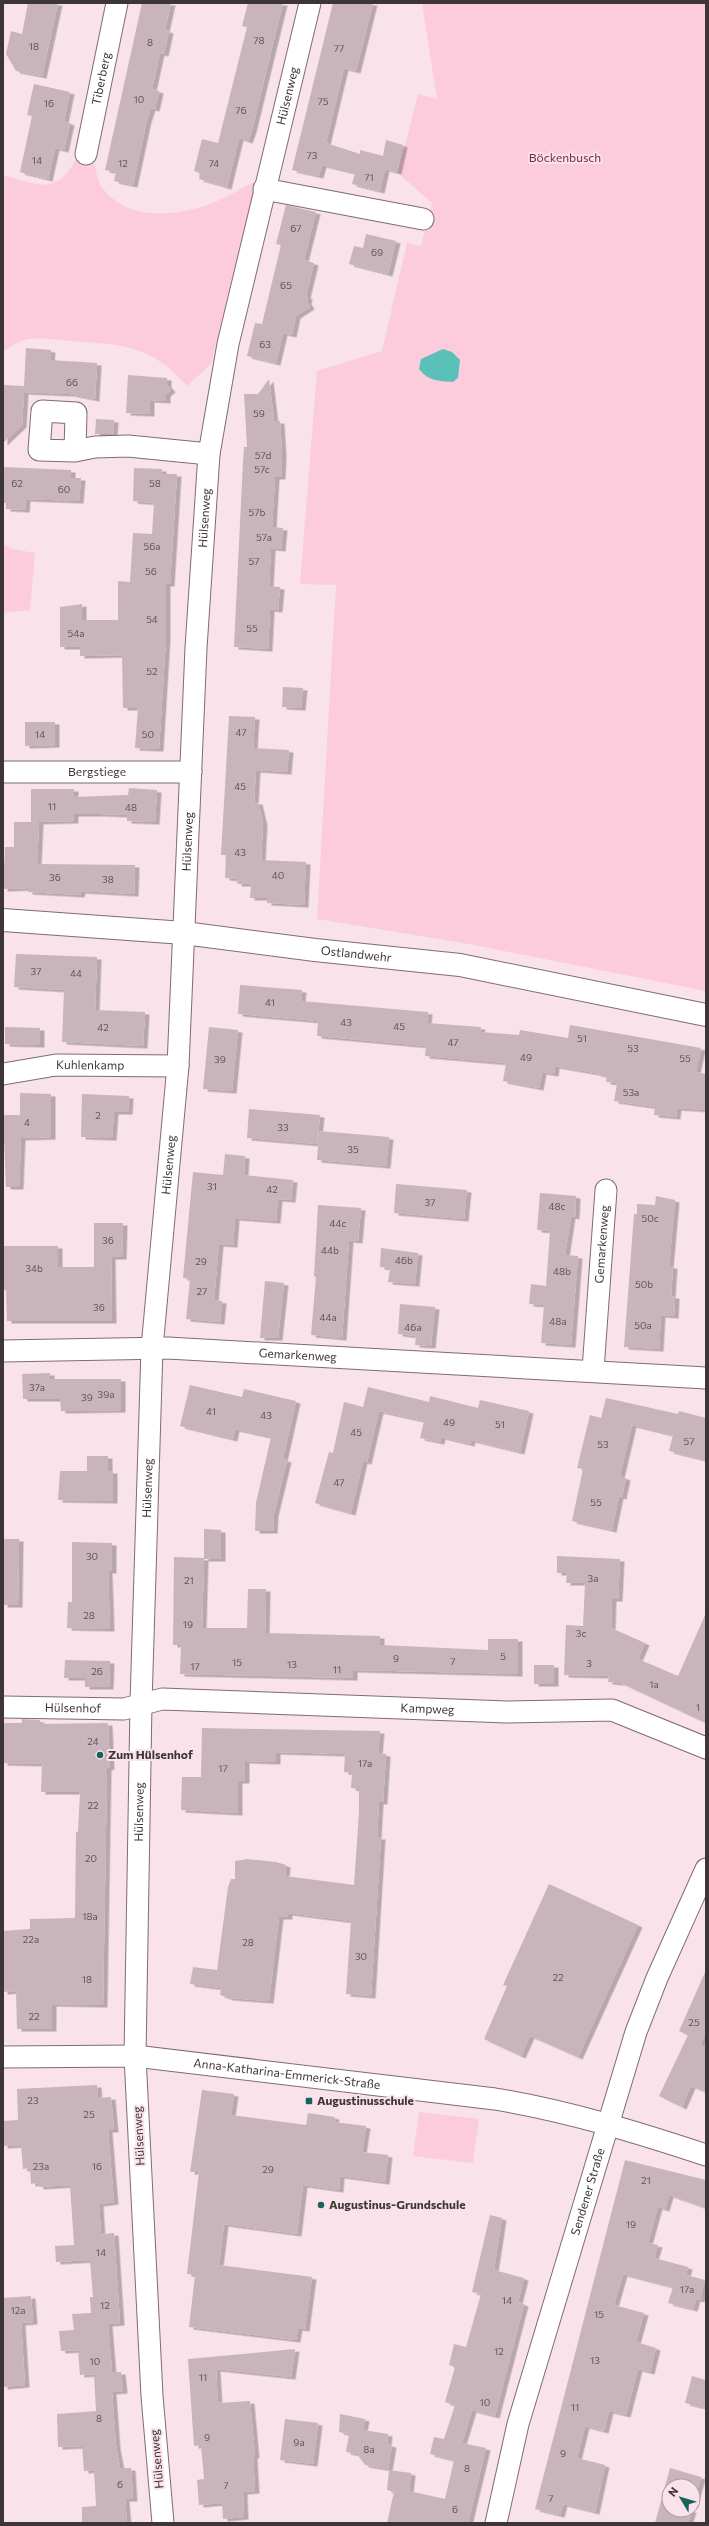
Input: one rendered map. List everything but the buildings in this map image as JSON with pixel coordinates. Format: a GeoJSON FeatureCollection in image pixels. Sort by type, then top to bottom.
{"type":"FeatureCollection","features":[{"type":"Feature","properties":{"kind":"street","name":"Tiberberg"},"geometry":{"type":"LineString","coordinates":[[86,154],[117,3]]}},
{"type":"Feature","properties":{"kind":"street","name":"Hülsenweg"},"geometry":{"type":"LineString","coordinates":[[163,2523],[152,2396],[136,2056],[141,1703],[152,1348],[178,1066],[203,530],[209,454],[228,344],[264,189],[310,3]]}},
{"type":"Feature","properties":{"kind":"street"},"geometry":{"type":"LineString","coordinates":[[264,189],[422,219]]}},
{"type":"Feature","properties":{"kind":"street"},"geometry":{"type":"LineString","coordinates":[[75,451],[95,447],[128,446],[209,454]]}},
{"type":"Feature","properties":{"kind":"street","name":"Bergstiege"},"geometry":{"type":"LineString","coordinates":[[3,772],[191,772]]}},
{"type":"Feature","properties":{"kind":"street","name":"Ostlandwehr"},"geometry":{"type":"LineString","coordinates":[[3,920],[184,933],[314,950],[460,965],[706,1015]]}},
{"type":"Feature","properties":{"kind":"street","name":"Kuhlenkamp"},"geometry":{"type":"LineString","coordinates":[[3,1074],[56,1066],[178,1066]]}},
{"type":"Feature","properties":{"kind":"street","name":"Gemarkenweg"},"geometry":{"type":"LineString","coordinates":[[593,1370],[606,1190]]}},
{"type":"Feature","properties":{"kind":"street","name":"Gemarkenweg"},"geometry":{"type":"LineString","coordinates":[[3,1351],[152,1348],[593,1370],[706,1378]]}},
{"type":"Feature","properties":{"kind":"street","name":"Kampweg"},"geometry":{"type":"LineString","coordinates":[[141,1703],[162,1699],[508,1712],[612,1710],[706,1748]]}},
{"type":"Feature","properties":{"kind":"street","name":"Hülsenhof"},"geometry":{"type":"LineString","coordinates":[[3,1707],[124,1709],[141,1703]]}},
{"type":"Feature","properties":{"kind":"street","name":"Sendener Straße"},"geometry":{"type":"LineString","coordinates":[[496,2523],[518,2424],[638,2025],[657,1978],[706,1869]]}},
{"type":"Feature","properties":{"kind":"street","name":"Anna-Katharina-Emmerick-Straße"},"geometry":{"type":"LineString","coordinates":[[3,2058],[136,2056],[495,2099],[535,2106],[608,2123],[706,2155]]}},
{"type":"Feature","properties":{"kind":"green space","name":"Böckenbusch"},"geometry":{"type":"Polygon","coordinates":[[[422,3],[706,3],[706,991],[469,944],[317,919],[336,585],[300,584],[317,371],[382,351],[407,243],[421,246],[432,203],[398,173],[418,94],[437,99],[422,3]]]}},
{"type":"Feature","properties":{"kind":"green space"},"geometry":{"type":"Polygon","coordinates":[[[79,153],[92,154],[99,183],[110,197],[121,204],[145,212],[171,213],[198,208],[220,200],[256,181],[211,364],[187,386],[174,372],[147,354],[119,345],[33,338],[15,344],[3,351],[3,175],[38,184],[56,182],[72,167],[79,153]]]}},
{"type":"Feature","properties":{"kind":"green space"},"geometry":{"type":"Polygon","coordinates":[[[3,544],[12,549],[35,553],[30,610],[3,613],[3,544]]]}},
{"type":"Feature","properties":{"kind":"green space"},"geometry":{"type":"Polygon","coordinates":[[[419,2112],[479,2119],[473,2163],[413,2156],[419,2112]]]}},
{"type":"Feature","properties":{"kind":"water"},"geometry":{"type":"Polygon","coordinates":[[[443,349],[452,352],[460,360],[458,378],[453,382],[438,381],[430,378],[419,369],[421,359],[443,349]]]}},
{"type":"Feature","properties":{"kind":"place","name":"Zum Hülsenhof"},"geometry":{"type":"Point","coordinates":[100,1755]}},
{"type":"Feature","properties":{"kind":"place","name":"Augustinusschule"},"geometry":{"type":"Point","coordinates":[309,2101]}},
{"type":"Feature","properties":{"kind":"place","name":"Augustinus-Grundschule"},"geometry":{"type":"Point","coordinates":[321,2205]}}]}
